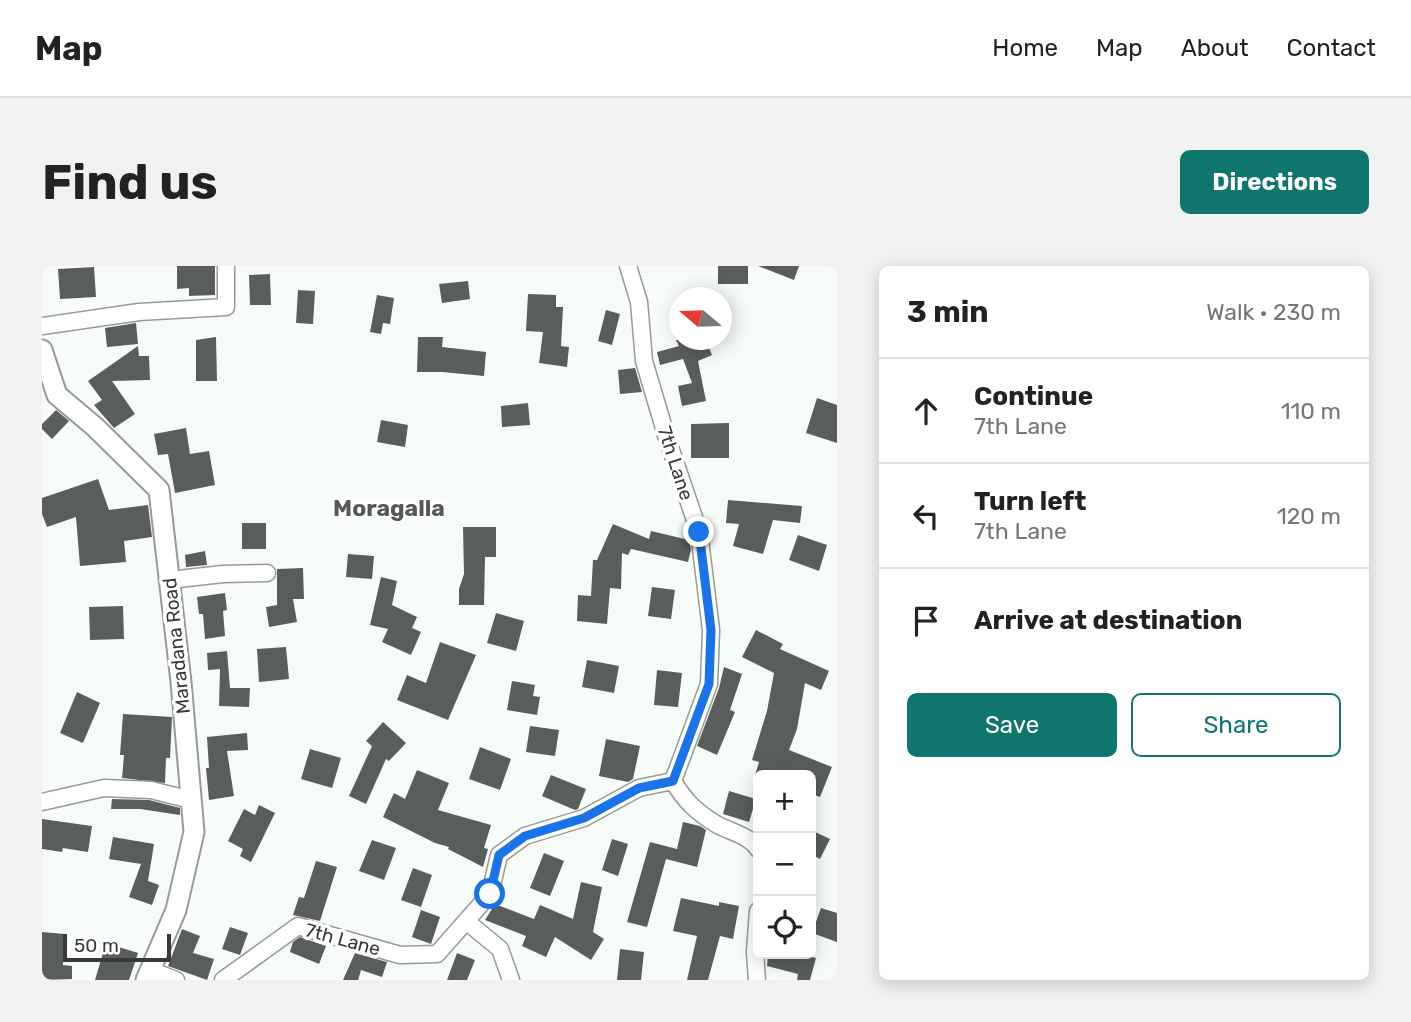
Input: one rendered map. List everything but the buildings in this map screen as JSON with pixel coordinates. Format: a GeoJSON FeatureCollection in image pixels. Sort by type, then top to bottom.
{"type":"FeatureCollection","features":[{"type":"Feature","properties":{"kind":"street"},"geometry":{"type":"LineString","coordinates":[[42,326],[139,312],[226,307],[226,266]]}},
{"type":"Feature","properties":{"kind":"street","name":"7th Lane"},"geometry":{"type":"LineString","coordinates":[[223,980],[298,926],[400,954],[437,954],[490,894],[499,855],[525,836],[584,818],[639,788],[673,781],[709,684],[711,630],[699,532],[644,361],[639,302],[628,266]]}},
{"type":"Feature","properties":{"kind":"street","name":"Maradana Road"},"geometry":{"type":"LineString","coordinates":[[42,350],[58,396],[159,490],[194,832],[176,910],[148,975]]}},
{"type":"Feature","properties":{"kind":"street"},"geometry":{"type":"LineString","coordinates":[[169,580],[267,573]]}},
{"type":"Feature","properties":{"kind":"street"},"geometry":{"type":"LineString","coordinates":[[673,781],[686,803],[716,824],[753,841]]}},
{"type":"Feature","properties":{"kind":"street"},"geometry":{"type":"LineString","coordinates":[[42,802],[104,788],[151,790],[191,800]]}},
{"type":"Feature","properties":{"kind":"street"},"geometry":{"type":"LineString","coordinates":[[466,921],[500,950],[511,980]]}},
{"type":"Feature","properties":{"kind":"street"},"geometry":{"type":"LineString","coordinates":[[756,959],[757,980]]}},
{"type":"Feature","properties":{"kind":"street"},"geometry":{"type":"LineString","coordinates":[[148,975],[176,980]]}},
{"type":"Feature","properties":{"kind":"district","name":"Moragalla"},"geometry":{"type":"Point","coordinates":[389,508]}},
{"type":"Feature","properties":{"kind":"route"},"geometry":{"type":"LineString","coordinates":[[490,894],[499,855],[525,836],[584,818],[639,788],[673,781],[709,684],[711,630],[699,532]]}}]}
